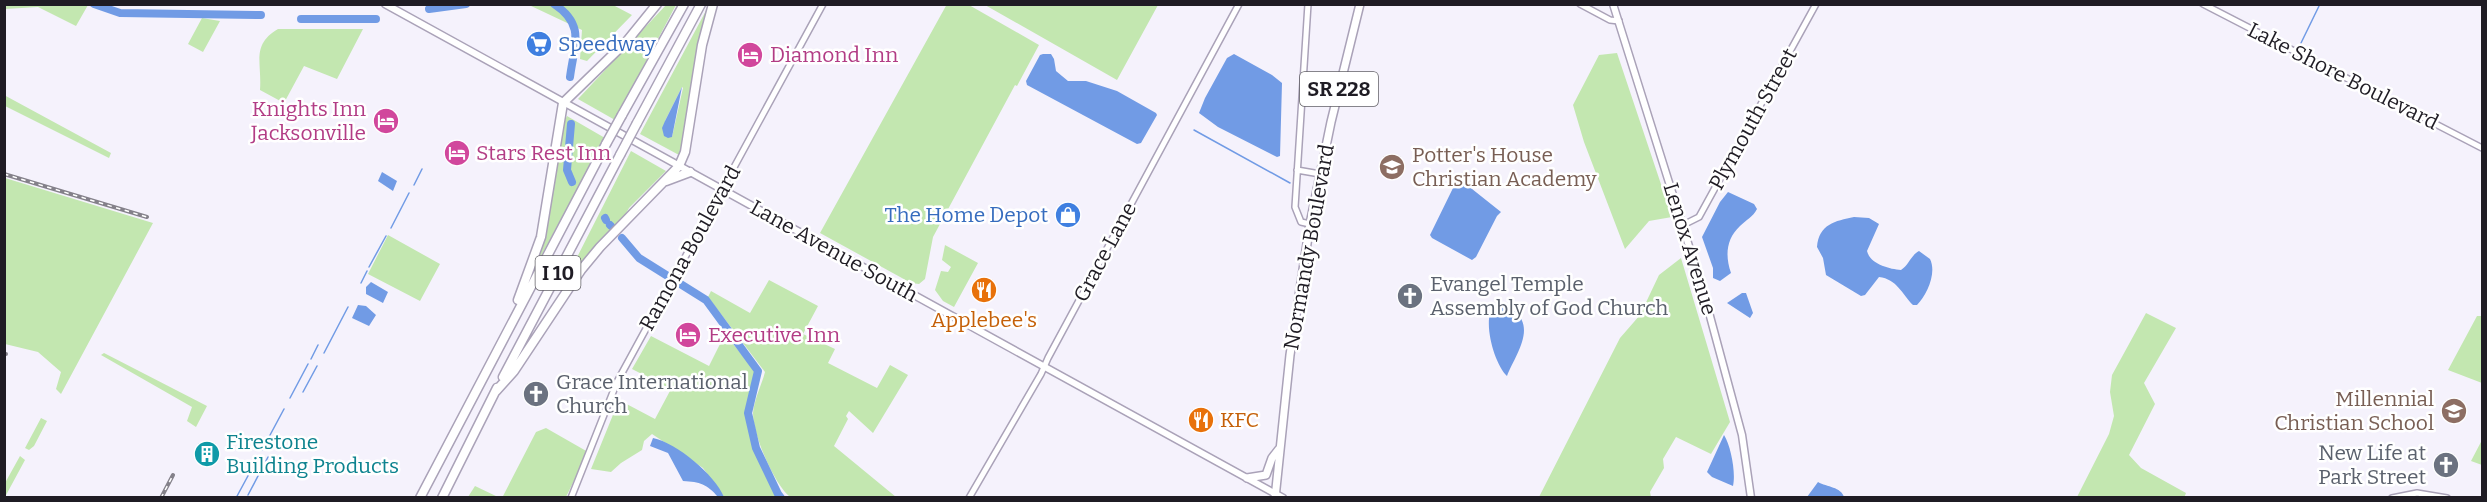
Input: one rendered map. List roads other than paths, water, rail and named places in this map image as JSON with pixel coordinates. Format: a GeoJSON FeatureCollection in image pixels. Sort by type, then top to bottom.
{"type":"FeatureCollection","features":[{"type":"Feature","properties":{"kind":"highway"},"geometry":{"type":"LineString","coordinates":[[501,343],[541,237],[563,103],[627,41],[657,4]]}},
{"type":"Feature","properties":{"kind":"highway","name":"I 10"},"geometry":{"type":"LineString","coordinates":[[420,498],[606,144],[684,4]]}},
{"type":"Feature","properties":{"kind":"highway","name":"I 10"},"geometry":{"type":"LineString","coordinates":[[442,498],[496,391],[701,4]]}},
{"type":"Feature","properties":{"kind":"highway"},"geometry":{"type":"LineString","coordinates":[[496,391],[514,371],[581,270],[600,247],[679,166],[685,152],[702,45],[713,4]]}},
{"type":"Feature","properties":{"kind":"highway"},"geometry":{"type":"LineString","coordinates":[[663,182],[690,172]]}},
{"type":"Feature","properties":{"kind":"main road","name":"Lane Avenue South"},"geometry":{"type":"LineString","coordinates":[[385,4],[1247,478],[1274,496],[1283,498]]}},
{"type":"Feature","properties":{"kind":"main road","name":"Normandy Boulevard"},"geometry":{"type":"LineString","coordinates":[[1274,496],[1291,349],[1310,224],[1360,4]]}},
{"type":"Feature","properties":{"kind":"main road","name":"Lenox Avenue"},"geometry":{"type":"LineString","coordinates":[[1613,4],[1683,225],[1733,400],[1742,435],[1751,498]]}},
{"type":"Feature","properties":{"kind":"main road"},"geometry":{"type":"LineString","coordinates":[[1247,478],[1266,476],[1272,458],[1279,449]]}},
{"type":"Feature","properties":{"kind":"street","name":"Ramona Boulevard"},"geometry":{"type":"LineString","coordinates":[[570,498],[617,382],[823,4]]}},
{"type":"Feature","properties":{"kind":"street","name":"Grace Lane"},"geometry":{"type":"LineString","coordinates":[[969,498],[1044,367],[1239,4]]}},
{"type":"Feature","properties":{"kind":"street"},"geometry":{"type":"LineString","coordinates":[[1308,4],[1296,213],[1301,222],[1310,224]]}},
{"type":"Feature","properties":{"kind":"street"},"geometry":{"type":"LineString","coordinates":[[1580,4],[1610,20],[1619,21]]}},
{"type":"Feature","properties":{"kind":"street","name":"Plymouth Street"},"geometry":{"type":"LineString","coordinates":[[1683,225],[1699,217],[1816,4]]}},
{"type":"Feature","properties":{"kind":"street","name":"Lake Shore Boulevard"},"geometry":{"type":"LineString","coordinates":[[2203,4],[2482,148]]}},
{"type":"Feature","properties":{"kind":"street"},"geometry":{"type":"LineString","coordinates":[[1297,170],[1320,174]]}},
{"type":"Feature","properties":{"kind":"street"},"geometry":{"type":"LineString","coordinates":[[2392,498],[2417,493],[2447,498]]}},
{"type":"Feature","properties":{"kind":"water"},"geometry":{"type":"Polygon","coordinates":[[[1051,54],[1056,71],[1068,81],[1086,81],[1117,91],[1156,113],[1141,143],[1137,144],[1027,85],[1026,81],[1040,55],[1051,54]]]}},
{"type":"Feature","properties":{"kind":"water"},"geometry":{"type":"Polygon","coordinates":[[[1234,54],[1282,83],[1280,156],[1277,157],[1218,127],[1199,113],[1227,58],[1234,54]]]}},
{"type":"Feature","properties":{"kind":"water"},"geometry":{"type":"Polygon","coordinates":[[[682,87],[672,137],[668,138],[664,136],[662,128],[682,87]]]}},
{"type":"Feature","properties":{"kind":"water"},"geometry":{"type":"Polygon","coordinates":[[[382,172],[397,181],[393,191],[378,181],[382,172]]]}},
{"type":"Feature","properties":{"kind":"water"},"geometry":{"type":"Polygon","coordinates":[[[1462,181],[1501,212],[1476,257],[1472,260],[1430,235],[1454,186],[1457,182],[1462,181]]]}},
{"type":"Feature","properties":{"kind":"water"},"geometry":{"type":"Polygon","coordinates":[[[1728,192],[1754,204],[1757,209],[1732,236],[1728,248],[1731,273],[1720,281],[1713,278],[1713,268],[1702,237],[1720,202],[1728,192]]]}},
{"type":"Feature","properties":{"kind":"water"},"geometry":{"type":"Polygon","coordinates":[[[1854,217],[1869,218],[1879,224],[1867,251],[1876,262],[1901,270],[1919,251],[1930,259],[1932,277],[1924,296],[1917,305],[1913,305],[1895,284],[1885,278],[1879,277],[1865,295],[1861,296],[1826,275],[1823,258],[1817,247],[1818,239],[1829,225],[1854,217]]]}},
{"type":"Feature","properties":{"kind":"water"},"geometry":{"type":"Polygon","coordinates":[[[371,282],[388,292],[383,303],[366,294],[366,287],[371,282]]]}},
{"type":"Feature","properties":{"kind":"water"},"geometry":{"type":"Polygon","coordinates":[[[1742,293],[1746,293],[1753,313],[1750,318],[1727,303],[1742,293]]]}},
{"type":"Feature","properties":{"kind":"water"},"geometry":{"type":"Polygon","coordinates":[[[1496,304],[1514,311],[1521,318],[1524,326],[1522,343],[1507,376],[1494,351],[1489,328],[1491,310],[1496,304]]]}},
{"type":"Feature","properties":{"kind":"water"},"geometry":{"type":"Polygon","coordinates":[[[358,305],[366,306],[376,315],[369,326],[352,318],[358,305]]]}},
{"type":"Feature","properties":{"kind":"water"},"geometry":{"type":"Polygon","coordinates":[[[1724,435],[1732,460],[1733,486],[1712,477],[1707,472],[1724,435]]]}},
{"type":"Feature","properties":{"kind":"water"},"geometry":{"type":"Polygon","coordinates":[[[653,438],[673,446],[694,461],[712,479],[724,497],[718,497],[703,484],[683,481],[668,453],[650,446],[653,438]]]}},
{"type":"Feature","properties":{"kind":"water"},"geometry":{"type":"Polygon","coordinates":[[[1818,482],[1837,489],[1844,497],[1807,497],[1818,482]]]}},
{"type":"Feature","properties":{"kind":"waterway"},"geometry":{"type":"LineString","coordinates":[[94,4],[120,13],[261,15]]}},
{"type":"Feature","properties":{"kind":"waterway"},"geometry":{"type":"LineString","coordinates":[[429,9],[466,4]]}},
{"type":"Feature","properties":{"kind":"waterway"},"geometry":{"type":"LineString","coordinates":[[554,4],[571,20],[576,36],[570,77]]}},
{"type":"Feature","properties":{"kind":"waterway"},"geometry":{"type":"LineString","coordinates":[[2301,43],[2320,4]]}},
{"type":"Feature","properties":{"kind":"waterway"},"geometry":{"type":"LineString","coordinates":[[301,19],[376,19]]}},
{"type":"Feature","properties":{"kind":"waterway"},"geometry":{"type":"LineString","coordinates":[[571,124],[567,170],[572,182]]}},
{"type":"Feature","properties":{"kind":"waterway"},"geometry":{"type":"LineString","coordinates":[[1194,130],[1290,183]]}},
{"type":"Feature","properties":{"kind":"waterway"},"geometry":{"type":"LineString","coordinates":[[414,185],[422,169]]}},
{"type":"Feature","properties":{"kind":"waterway"},"geometry":{"type":"LineString","coordinates":[[391,228],[409,193]]}},
{"type":"Feature","properties":{"kind":"waterway"},"geometry":{"type":"LineString","coordinates":[[369,267],[386,236]]}},
{"type":"Feature","properties":{"kind":"waterway"},"geometry":{"type":"LineString","coordinates":[[622,238],[639,258],[706,300],[758,371],[748,413],[756,448],[781,498]]}},
{"type":"Feature","properties":{"kind":"waterway"},"geometry":{"type":"LineString","coordinates":[[361,283],[367,271]]}},
{"type":"Feature","properties":{"kind":"waterway"},"geometry":{"type":"LineString","coordinates":[[324,353],[348,307]]}},
{"type":"Feature","properties":{"kind":"waterway"},"geometry":{"type":"LineString","coordinates":[[311,359],[318,345]]}},
{"type":"Feature","properties":{"kind":"waterway"},"geometry":{"type":"LineString","coordinates":[[290,398],[308,364]]}},
{"type":"Feature","properties":{"kind":"waterway"},"geometry":{"type":"LineString","coordinates":[[303,392],[317,366]]}},
{"type":"Feature","properties":{"kind":"waterway"},"geometry":{"type":"LineString","coordinates":[[262,450],[284,409]]}},
{"type":"Feature","properties":{"kind":"waterway"},"geometry":{"type":"LineString","coordinates":[[248,495],[268,457]]}},
{"type":"Feature","properties":{"kind":"waterway"},"geometry":{"type":"LineString","coordinates":[[236,498],[256,461]]}},
{"type":"Feature","properties":{"kind":"railway"},"geometry":{"type":"LineString","coordinates":[[4,174],[147,217]]}},
{"type":"Feature","properties":{"kind":"railway"},"geometry":{"type":"LineString","coordinates":[[161,498],[173,475]]}},
{"type":"Feature","properties":{"kind":"place","name":"Speedway"},"geometry":{"type":"Point","coordinates":[539,44]}},
{"type":"Feature","properties":{"kind":"place","name":"Diamond Inn"},"geometry":{"type":"Point","coordinates":[750,55]}},
{"type":"Feature","properties":{"kind":"place","name":"Knights Inn Jacksonville"},"geometry":{"type":"Point","coordinates":[386,121]}},
{"type":"Feature","properties":{"kind":"place","name":"Stars Rest Inn"},"geometry":{"type":"Point","coordinates":[457,153]}},
{"type":"Feature","properties":{"kind":"place","name":"Potter's House Christian Academy"},"geometry":{"type":"Point","coordinates":[1392,167]}},
{"type":"Feature","properties":{"kind":"place","name":"The Home Depot"},"geometry":{"type":"Point","coordinates":[1068,215]}},
{"type":"Feature","properties":{"kind":"place","name":"Applebee's"},"geometry":{"type":"Point","coordinates":[984,290]}},
{"type":"Feature","properties":{"kind":"place","name":"Evangel Temple Assembly of God Church"},"geometry":{"type":"Point","coordinates":[1410,296]}},
{"type":"Feature","properties":{"kind":"place","name":"Executive Inn"},"geometry":{"type":"Point","coordinates":[688,335]}},
{"type":"Feature","properties":{"kind":"place","name":"Grace International Church"},"geometry":{"type":"Point","coordinates":[536,394]}},
{"type":"Feature","properties":{"kind":"place","name":"Millennial Christian School"},"geometry":{"type":"Point","coordinates":[2454,411]}},
{"type":"Feature","properties":{"kind":"place","name":"KFC"},"geometry":{"type":"Point","coordinates":[1201,420]}},
{"type":"Feature","properties":{"kind":"place","name":"Firestone Building Products"},"geometry":{"type":"Point","coordinates":[207,454]}},
{"type":"Feature","properties":{"kind":"place","name":"New Life at Park Street"},"geometry":{"type":"Point","coordinates":[2446,465]}}]}
